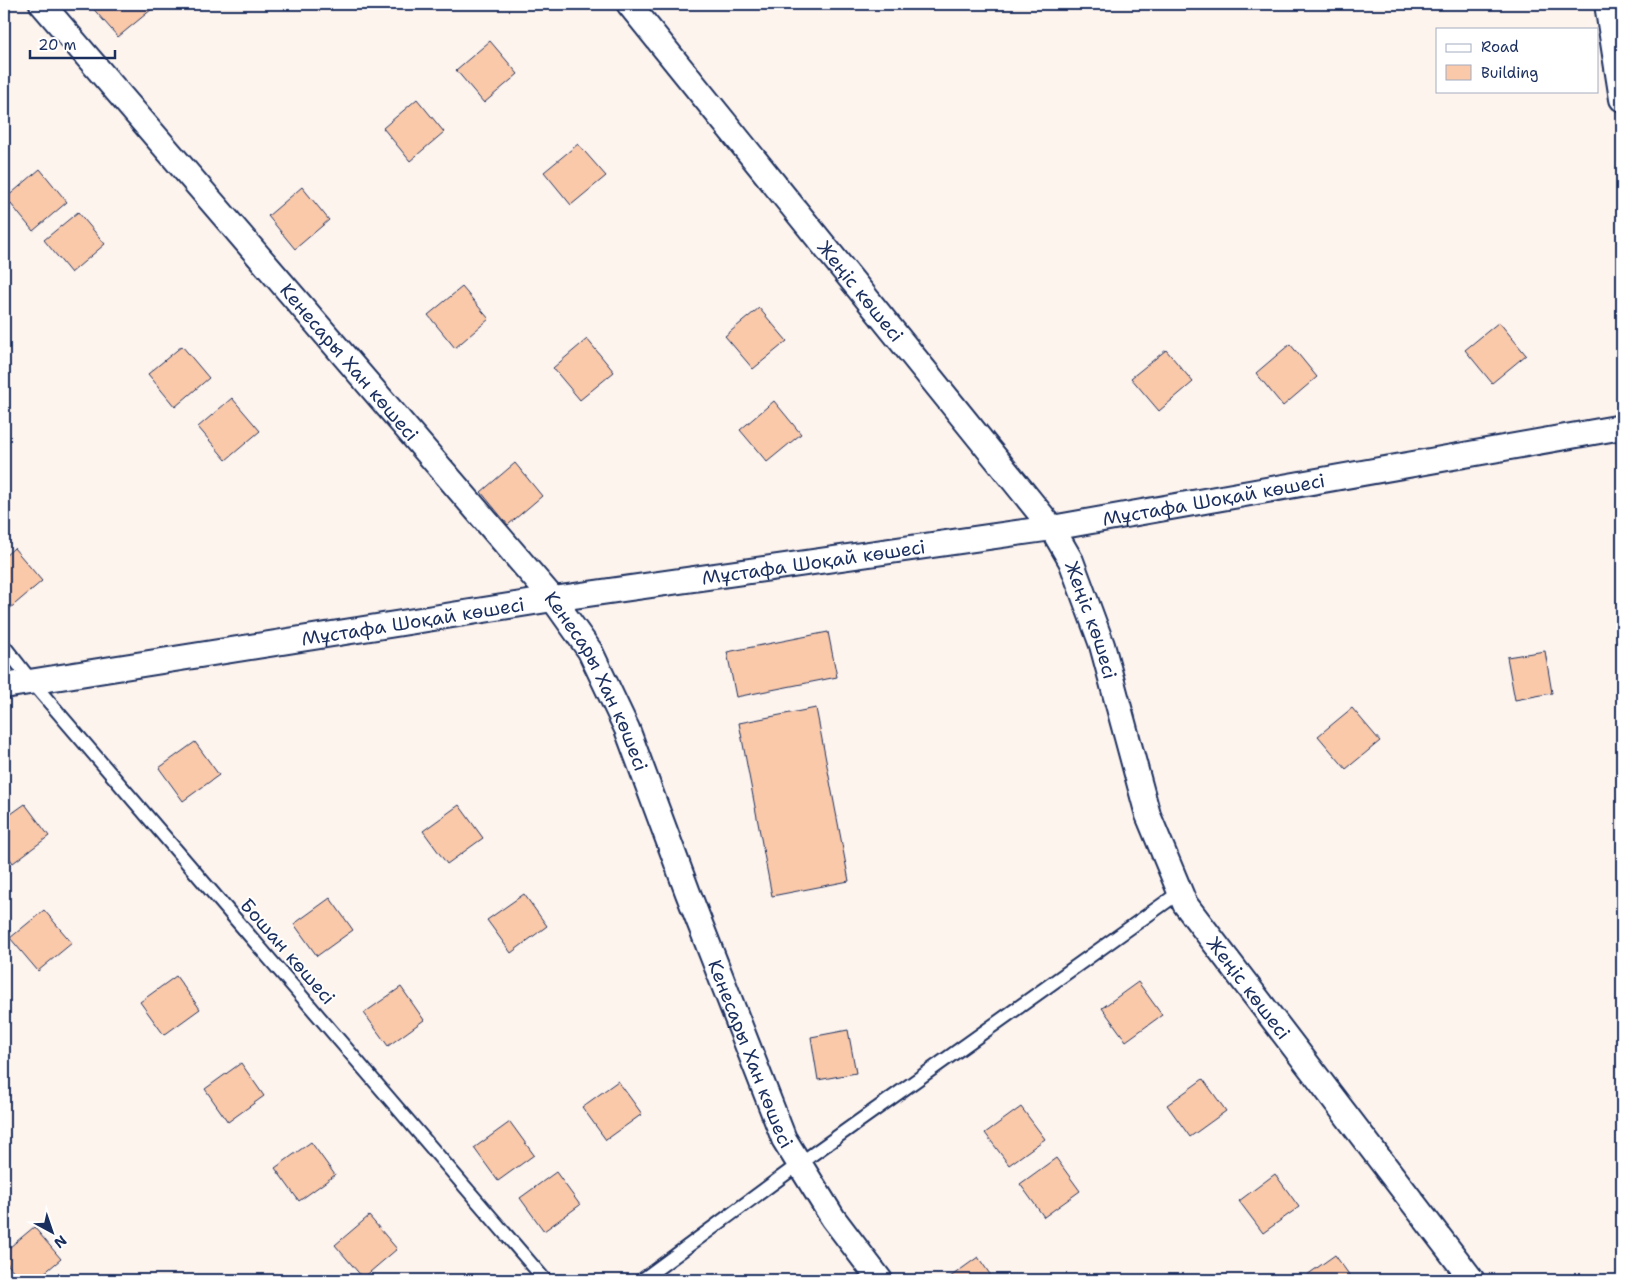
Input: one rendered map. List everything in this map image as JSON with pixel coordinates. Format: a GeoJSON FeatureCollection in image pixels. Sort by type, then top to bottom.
{"type":"FeatureCollection","features":[{"type":"Feature","properties":{"kind":"street","name":"Кенесары Хан көшесі"},"geometry":{"type":"LineString","coordinates":[[42,4],[553,598],[590,651],[627,729],[688,893],[784,1140],[833,1218],[880,1280]]}},
{"type":"Feature","properties":{"kind":"street","name":"Жеңіс көшесі"},"geometry":{"type":"LineString","coordinates":[[630,4],[1052,528],[1071,561],[1102,645],[1148,815],[1185,904],[1472,1280]]}},
{"type":"Feature","properties":{"kind":"street"},"geometry":{"type":"LineString","coordinates":[[1607,4],[1622,99]]}},
{"type":"Feature","properties":{"kind":"street","name":"Мұстафа Шоқай көшесі"},"geometry":{"type":"LineString","coordinates":[[4,686],[553,598],[1052,528],[1622,427]]}},
{"type":"Feature","properties":{"kind":"lane","name":"Бошан көшесі"},"geometry":{"type":"LineString","coordinates":[[4,646],[32,682],[545,1280]]}},
{"type":"Feature","properties":{"kind":"lane"},"geometry":{"type":"LineString","coordinates":[[642,1280],[799,1164],[1180,892]]}},
{"type":"Feature","properties":{"kind":"building"},"geometry":{"type":"Polygon","coordinates":[[[148,4],[152,9],[118,37],[90,5],[148,4]]]}},
{"type":"Feature","properties":{"kind":"building"},"geometry":{"type":"Polygon","coordinates":[[[490,41],[518,74],[484,103],[456,70],[490,41]]]}},
{"type":"Feature","properties":{"kind":"building"},"geometry":{"type":"Polygon","coordinates":[[[417,99],[444,132],[410,161],[383,128],[417,99]]]}},
{"type":"Feature","properties":{"kind":"building"},"geometry":{"type":"Polygon","coordinates":[[[578,144],[606,176],[571,205],[544,172],[578,144]]]}},
{"type":"Feature","properties":{"kind":"building"},"geometry":{"type":"Polygon","coordinates":[[[40,169],[67,202],[33,231],[6,198],[40,169]]]}},
{"type":"Feature","properties":{"kind":"building"},"geometry":{"type":"Polygon","coordinates":[[[302,187],[329,220],[295,249],[268,216],[302,187]]]}},
{"type":"Feature","properties":{"kind":"building"},"geometry":{"type":"Polygon","coordinates":[[[78,212],[105,244],[71,273],[44,240],[78,212]]]}},
{"type":"Feature","properties":{"kind":"building"},"geometry":{"type":"Polygon","coordinates":[[[462,287],[489,319],[455,348],[428,315],[462,287]]]}},
{"type":"Feature","properties":{"kind":"building"},"geometry":{"type":"Polygon","coordinates":[[[759,308],[787,341],[753,369],[725,336],[759,308]]]}},
{"type":"Feature","properties":{"kind":"building"},"geometry":{"type":"Polygon","coordinates":[[[1499,322],[1526,355],[1492,383],[1465,350],[1499,322]]]}},
{"type":"Feature","properties":{"kind":"building"},"geometry":{"type":"Polygon","coordinates":[[[587,339],[614,372],[580,400],[553,368],[587,339]]]}},
{"type":"Feature","properties":{"kind":"building"},"geometry":{"type":"Polygon","coordinates":[[[1290,344],[1317,377],[1283,406],[1256,373],[1290,344]]]}},
{"type":"Feature","properties":{"kind":"building"},"geometry":{"type":"Polygon","coordinates":[[[182,346],[209,378],[175,407],[148,374],[182,346]]]}},
{"type":"Feature","properties":{"kind":"building"},"geometry":{"type":"Polygon","coordinates":[[[1166,350],[1193,382],[1159,411],[1131,378],[1166,350]]]}},
{"type":"Feature","properties":{"kind":"building"},"geometry":{"type":"Polygon","coordinates":[[[232,398],[260,431],[226,460],[198,427],[232,398]]]}},
{"type":"Feature","properties":{"kind":"building"},"geometry":{"type":"Polygon","coordinates":[[[774,401],[801,434],[767,462],[740,430],[774,401]]]}},
{"type":"Feature","properties":{"kind":"building"},"geometry":{"type":"Polygon","coordinates":[[[515,463],[542,496],[508,525],[481,492],[515,463]]]}},
{"type":"Feature","properties":{"kind":"building"},"geometry":{"type":"Polygon","coordinates":[[[14,548],[42,581],[8,610],[4,605],[4,557],[14,548]]]}},
{"type":"Feature","properties":{"kind":"building"},"geometry":{"type":"Polygon","coordinates":[[[828,632],[837,677],[736,697],[727,652],[828,632]]]}},
{"type":"Feature","properties":{"kind":"building"},"geometry":{"type":"Polygon","coordinates":[[[1545,651],[1552,693],[1515,700],[1507,657],[1545,651]]]}},
{"type":"Feature","properties":{"kind":"building"},"geometry":{"type":"Polygon","coordinates":[[[816,708],[849,881],[772,896],[739,723],[816,708]]]}},
{"type":"Feature","properties":{"kind":"building"},"geometry":{"type":"Polygon","coordinates":[[[1352,708],[1380,741],[1346,769],[1318,736],[1352,708]]]}},
{"type":"Feature","properties":{"kind":"building"},"geometry":{"type":"Polygon","coordinates":[[[195,742],[219,775],[183,801],[159,768],[195,742]]]}},
{"type":"Feature","properties":{"kind":"building"},"geometry":{"type":"Polygon","coordinates":[[[25,804],[49,836],[13,863],[4,850],[4,819],[25,804]]]}},
{"type":"Feature","properties":{"kind":"building"},"geometry":{"type":"Polygon","coordinates":[[[459,805],[483,838],[447,864],[423,831],[459,805]]]}},
{"type":"Feature","properties":{"kind":"building"},"geometry":{"type":"Polygon","coordinates":[[[524,894],[547,926],[511,953],[487,920],[524,894]]]}},
{"type":"Feature","properties":{"kind":"building"},"geometry":{"type":"Polygon","coordinates":[[[330,898],[353,930],[317,956],[294,924],[330,898]]]}},
{"type":"Feature","properties":{"kind":"building"},"geometry":{"type":"Polygon","coordinates":[[[44,910],[72,943],[38,971],[10,938],[44,910]]]}},
{"type":"Feature","properties":{"kind":"building"},"geometry":{"type":"Polygon","coordinates":[[[176,976],[200,1009],[164,1035],[140,1002],[176,976]]]}},
{"type":"Feature","properties":{"kind":"building"},"geometry":{"type":"Polygon","coordinates":[[[1138,982],[1162,1015],[1126,1041],[1102,1008],[1138,982]]]}},
{"type":"Feature","properties":{"kind":"building"},"geometry":{"type":"Polygon","coordinates":[[[401,987],[424,1020],[388,1046],[364,1013],[401,987]]]}},
{"type":"Feature","properties":{"kind":"building"},"geometry":{"type":"Polygon","coordinates":[[[848,1030],[856,1073],[818,1080],[811,1037],[848,1030]]]}},
{"type":"Feature","properties":{"kind":"building"},"geometry":{"type":"Polygon","coordinates":[[[241,1063],[264,1096],[228,1122],[205,1089],[241,1063]]]}},
{"type":"Feature","properties":{"kind":"building"},"geometry":{"type":"Polygon","coordinates":[[[1203,1079],[1226,1111],[1190,1137],[1167,1105],[1203,1079]]]}},
{"type":"Feature","properties":{"kind":"building"},"geometry":{"type":"Polygon","coordinates":[[[618,1081],[642,1114],[606,1140],[582,1107],[618,1081]]]}},
{"type":"Feature","properties":{"kind":"building"},"geometry":{"type":"Polygon","coordinates":[[[1021,1107],[1045,1139],[1009,1165],[985,1133],[1021,1107]]]}},
{"type":"Feature","properties":{"kind":"building"},"geometry":{"type":"Polygon","coordinates":[[[510,1122],[534,1155],[498,1181],[474,1148],[510,1122]]]}},
{"type":"Feature","properties":{"kind":"building"},"geometry":{"type":"Polygon","coordinates":[[[311,1142],[335,1175],[299,1201],[275,1168],[311,1142]]]}},
{"type":"Feature","properties":{"kind":"building"},"geometry":{"type":"Polygon","coordinates":[[[1056,1158],[1080,1191],[1044,1217],[1020,1184],[1056,1158]]]}},
{"type":"Feature","properties":{"kind":"building"},"geometry":{"type":"Polygon","coordinates":[[[556,1172],[580,1205],[544,1231],[520,1198],[556,1172]]]}},
{"type":"Feature","properties":{"kind":"building"},"geometry":{"type":"Polygon","coordinates":[[[1275,1174],[1299,1207],[1263,1233],[1239,1201],[1275,1174]]]}},
{"type":"Feature","properties":{"kind":"building"},"geometry":{"type":"Polygon","coordinates":[[[369,1216],[397,1249],[363,1278],[335,1245],[369,1216]]]}},
{"type":"Feature","properties":{"kind":"building"},"geometry":{"type":"Polygon","coordinates":[[[34,1227],[61,1259],[36,1280],[21,1280],[4,1260],[4,1252],[34,1227]]]}},
{"type":"Feature","properties":{"kind":"building"},"geometry":{"type":"Polygon","coordinates":[[[1335,1255],[1353,1280],[1300,1280],[1335,1255]]]}},
{"type":"Feature","properties":{"kind":"building"},"geometry":{"type":"Polygon","coordinates":[[[978,1257],[994,1280],[946,1280],[978,1257]]]}}]}
